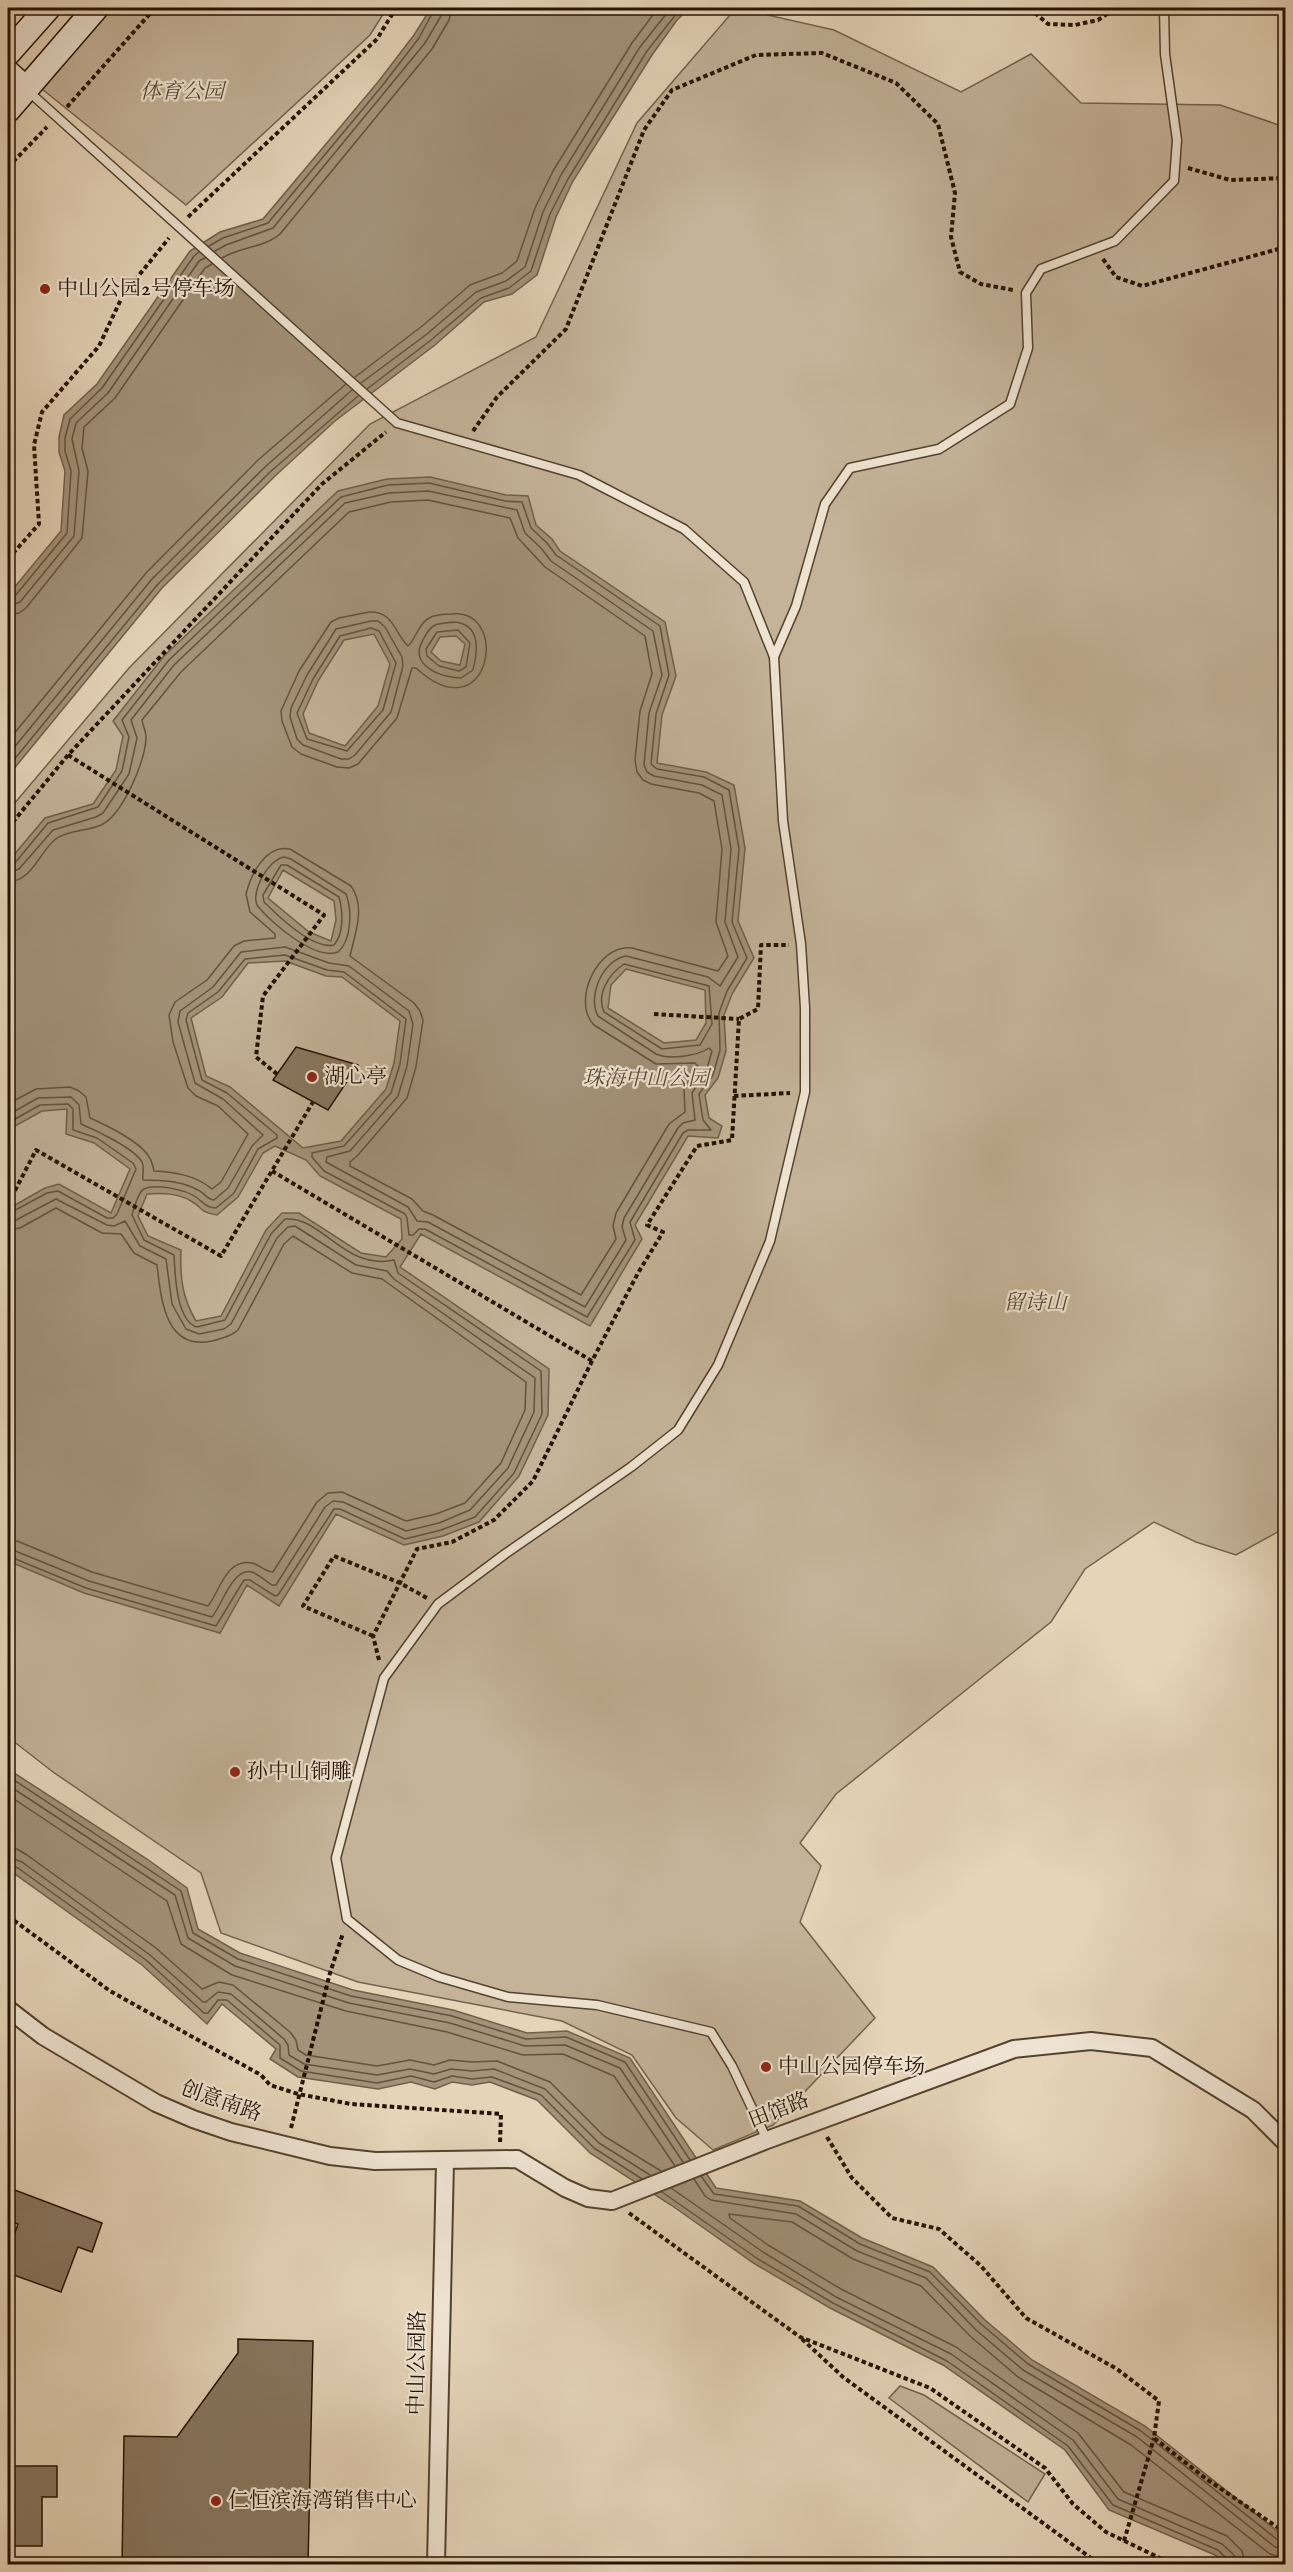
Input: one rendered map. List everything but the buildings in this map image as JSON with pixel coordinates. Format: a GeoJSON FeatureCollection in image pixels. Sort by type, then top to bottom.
{"type":"FeatureCollection","features":[{"type":"Feature","properties":{"kind":"street"},"geometry":{"type":"LineString","coordinates":[[8,53],[48,8]]}},
{"type":"Feature","properties":{"kind":"street"},"geometry":{"type":"LineString","coordinates":[[8,110],[96,8]]}},
{"type":"Feature","properties":{"kind":"street"},"geometry":{"type":"LineString","coordinates":[[8,73],[26,89]]}},
{"type":"Feature","properties":{"kind":"street","name":"创意南路"},"geometry":{"type":"LineString","coordinates":[[8,2010],[43,2036],[156,2103],[193,2119],[330,2156],[375,2161],[445,2162]]}},
{"type":"Feature","properties":{"kind":"street","name":"田馆路"},"geometry":{"type":"LineString","coordinates":[[612,2201],[817,2121],[1014,2049],[1091,2041],[1152,2048],[1253,2110],[1286,2143]]}},
{"type":"Feature","properties":{"kind":"street"},"geometry":{"type":"LineString","coordinates":[[445,2162],[517,2159],[565,2188],[588,2198],[612,2201]]}},
{"type":"Feature","properties":{"kind":"street","name":"中山公园路"},"geometry":{"type":"LineString","coordinates":[[436,2565],[445,2162]]}},
{"type":"Feature","properties":{"kind":"lane"},"geometry":{"type":"LineString","coordinates":[[774,657],[796,606],[825,504],[850,468],[939,449],[1010,404],[1028,348],[1026,293],[1041,269],[1115,241],[1174,181],[1177,140],[1165,54],[1164,8]]}},
{"type":"Feature","properties":{"kind":"lane"},"geometry":{"type":"LineString","coordinates":[[26,89],[180,225],[397,423],[579,475],[684,530],[744,582],[774,657],[783,822],[801,944],[805,1008],[805,1092],[770,1241],[718,1365],[678,1430],[632,1467],[505,1554],[438,1604],[384,1678],[336,1858],[347,1919],[398,1960],[439,1977],[508,1997],[597,2005],[711,2032],[732,2066],[767,2140]]}},
{"type":"Feature","properties":{"kind":"path"},"geometry":{"type":"LineString","coordinates":[[8,167],[72,103],[155,8]]}},
{"type":"Feature","properties":{"kind":"path"},"geometry":{"type":"LineString","coordinates":[[8,559],[39,524],[34,445],[42,412],[99,346],[123,295],[180,225],[377,39],[396,8]]}},
{"type":"Feature","properties":{"kind":"path"},"geometry":{"type":"LineString","coordinates":[[1029,8],[1048,24],[1075,25],[1098,20],[1116,8]]}},
{"type":"Feature","properties":{"kind":"path"},"geometry":{"type":"LineString","coordinates":[[466,442],[497,396],[566,329],[644,130],[672,90],[756,55],[822,53],[896,83],[938,124],[955,193],[951,237],[960,272],[981,284],[1026,293]]}},
{"type":"Feature","properties":{"kind":"path"},"geometry":{"type":"LineString","coordinates":[[1175,165],[1230,180],[1286,178]]}},
{"type":"Feature","properties":{"kind":"path"},"geometry":{"type":"LineString","coordinates":[[1095,249],[1116,277],[1142,286],[1286,247]]}},
{"type":"Feature","properties":{"kind":"path"},"geometry":{"type":"LineString","coordinates":[[8,828],[68,755],[322,484],[397,423]]}},
{"type":"Feature","properties":{"kind":"path"},"geometry":{"type":"LineString","coordinates":[[68,755],[324,915],[263,996],[256,1057],[278,1074]]}},
{"type":"Feature","properties":{"kind":"path"},"geometry":{"type":"LineString","coordinates":[[654,1014],[739,1019],[758,1009],[761,945],[801,944]]}},
{"type":"Feature","properties":{"kind":"path"},"geometry":{"type":"LineString","coordinates":[[384,1678],[373,1636],[417,1549],[452,1542],[494,1520],[533,1481],[592,1361],[638,1273],[663,1232],[647,1225],[697,1146],[732,1140],[739,1019]]}},
{"type":"Feature","properties":{"kind":"path"},"geometry":{"type":"LineString","coordinates":[[734,1096],[805,1092]]}},
{"type":"Feature","properties":{"kind":"path"},"geometry":{"type":"LineString","coordinates":[[8,1204],[36,1150],[221,1256],[314,1102]]}},
{"type":"Feature","properties":{"kind":"path"},"geometry":{"type":"LineString","coordinates":[[272,1172],[592,1361]]}},
{"type":"Feature","properties":{"kind":"path"},"geometry":{"type":"LineString","coordinates":[[373,1636],[303,1606],[333,1556],[400,1583],[438,1604]]}},
{"type":"Feature","properties":{"kind":"path"},"geometry":{"type":"LineString","coordinates":[[8,1916],[110,1990],[261,2075],[270,2085],[298,2094],[351,2104],[501,2114],[499,2160]]}},
{"type":"Feature","properties":{"kind":"path"},"geometry":{"type":"LineString","coordinates":[[287,2146],[298,2094],[330,1973],[347,1919]]}},
{"type":"Feature","properties":{"kind":"path"},"geometry":{"type":"LineString","coordinates":[[817,2121],[852,2178],[892,2217],[939,2229],[981,2266],[1026,2318],[1117,2369],[1159,2401],[1154,2438],[1124,2541]]}},
{"type":"Feature","properties":{"kind":"path"},"geometry":{"type":"LineString","coordinates":[[612,2201],[800,2337],[843,2377],[1099,2565]]}},
{"type":"Feature","properties":{"kind":"path"},"geometry":{"type":"LineString","coordinates":[[800,2337],[930,2388],[1045,2468],[1073,2504],[1106,2532],[1172,2565]]}},
{"type":"Feature","properties":{"kind":"path"},"geometry":{"type":"LineString","coordinates":[[1154,2438],[1205,2478],[1286,2533]]}},
{"type":"Feature","properties":{"kind":"green space","name":"体育公园"},"geometry":{"type":"Polygon","coordinates":[[[105,8],[387,8],[370,35],[186,205],[37,85],[105,8]]]}},
{"type":"Feature","properties":{"kind":"green space","name":"珠海中山公园"},"geometry":{"type":"Polygon","coordinates":[[[736,8],[834,30],[961,92],[1031,54],[1081,103],[1220,105],[1285,127],[1285,1528],[1236,1555],[1196,1542],[1154,1522],[1085,1569],[1051,1622],[836,1794],[800,1843],[821,1866],[800,1922],[875,2018],[773,2125],[713,2150],[676,2118],[632,2055],[562,2021],[358,1982],[221,1933],[201,1873],[53,1772],[8,1737],[8,811],[129,668],[370,424],[536,337],[637,123],[736,8]]]}},
{"type":"Feature","properties":{"kind":"green space"},"geometry":{"type":"Polygon","coordinates":[[[900,2386],[924,2395],[1045,2474],[1028,2502],[889,2398],[900,2386]]]}},
{"type":"Feature","properties":{"kind":"water"},"geometry":{"type":"Polygon","coordinates":[[[431,8],[690,8],[677,20],[652,55],[573,181],[556,217],[537,275],[512,294],[484,302],[435,345],[335,421],[274,477],[162,588],[8,776],[8,595],[61,531],[65,471],[59,452],[59,437],[64,415],[97,384],[190,251],[220,232],[263,219],[378,82],[414,35],[431,8]]]}},
{"type":"Feature","properties":{"kind":"water"},"geometry":{"type":"Polygon","coordinates":[[[792,8],[857,8],[833,14],[792,8]]]}},
{"type":"Feature","properties":{"kind":"water"},"geometry":{"type":"Polygon","coordinates":[[[430,477],[506,495],[528,496],[536,525],[552,539],[560,551],[665,622],[676,676],[662,715],[657,763],[706,772],[734,785],[745,848],[738,921],[754,958],[732,994],[724,1015],[726,1051],[718,1078],[705,1095],[709,1118],[722,1126],[718,1138],[688,1136],[635,1225],[642,1239],[590,1326],[421,1234],[400,1267],[549,1369],[548,1415],[519,1476],[479,1522],[443,1536],[404,1545],[336,1514],[279,1606],[247,1585],[220,1633],[84,1593],[8,1561],[8,1209],[45,1188],[59,1184],[111,1213],[130,1169],[94,1143],[66,1134],[67,1109],[42,1111],[8,1130],[8,862],[45,818],[93,804],[116,770],[123,736],[113,721],[164,656],[338,491],[387,479],[430,477]],[[374,634],[344,640],[318,681],[303,714],[309,733],[345,746],[378,706],[390,664],[374,634]],[[456,636],[440,637],[431,652],[441,661],[460,665],[465,644],[456,636]],[[283,870],[268,898],[309,932],[331,941],[336,920],[334,901],[283,870]],[[285,961],[248,963],[222,997],[191,1018],[206,1076],[230,1087],[303,1148],[341,1141],[386,1089],[394,1063],[400,1021],[342,977],[326,976],[285,961]],[[626,969],[611,985],[608,1008],[664,1043],[696,1040],[706,1023],[705,990],[626,969]],[[275,1146],[263,1153],[238,1197],[217,1215],[204,1211],[181,1196],[147,1194],[138,1216],[148,1236],[181,1250],[183,1287],[196,1321],[221,1316],[266,1230],[282,1213],[299,1213],[361,1253],[386,1257],[402,1239],[401,1219],[320,1176],[306,1160],[275,1146]]]}},
{"type":"Feature","properties":{"kind":"water"},"geometry":{"type":"Polygon","coordinates":[[[8,1769],[147,1859],[187,1888],[198,1929],[240,1953],[353,1990],[453,2010],[527,2033],[567,2031],[630,2058],[716,2188],[800,2201],[862,2238],[933,2267],[985,2320],[1032,2360],[1145,2426],[1285,2537],[1285,2564],[1225,2564],[1215,2555],[1109,2510],[1065,2450],[943,2365],[830,2308],[755,2264],[671,2205],[590,2153],[537,2100],[490,2082],[472,2085],[452,2082],[435,2089],[411,2082],[378,2089],[298,2077],[270,2059],[276,2049],[222,2004],[207,2024],[142,1965],[8,1869],[8,1769]]]}},
{"type":"Feature","properties":{"kind":"place","name":"中山公园2号停车场"},"geometry":{"type":"Point","coordinates":[45,289]}},
{"type":"Feature","properties":{"kind":"place","name":"湖心亭"},"geometry":{"type":"Point","coordinates":[312,1077]}},
{"type":"Feature","properties":{"kind":"place","name":"孙中山铜雕"},"geometry":{"type":"Point","coordinates":[235,1772]}},
{"type":"Feature","properties":{"kind":"place","name":"中山公园停车场"},"geometry":{"type":"Point","coordinates":[766,2067]}},
{"type":"Feature","properties":{"kind":"place","name":"仁恒滨海湾销售中心"},"geometry":{"type":"Point","coordinates":[216,2501]}},
{"type":"Feature","properties":{"kind":"park label","name":"留诗山"},"geometry":{"type":"Point","coordinates":[1035,1303]}}]}
